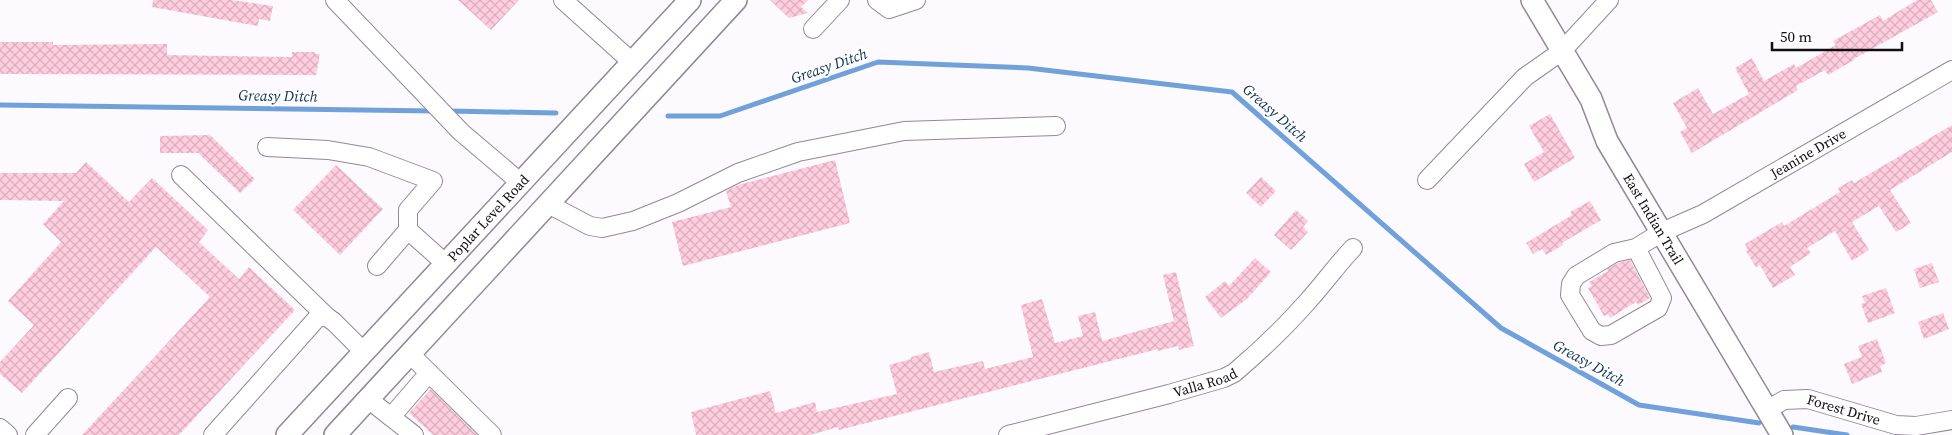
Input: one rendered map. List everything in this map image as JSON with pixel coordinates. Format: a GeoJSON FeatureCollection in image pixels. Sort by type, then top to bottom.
{"type":"FeatureCollection","features":[{"type":"Feature","properties":{"kind":"main road","name":"Poplar Level Road"},"geometry":{"type":"LineString","coordinates":[[287,435],[690,0]]}},
{"type":"Feature","properties":{"kind":"main road"},"geometry":{"type":"LineString","coordinates":[[335,435],[736,0]]}},
{"type":"Feature","properties":{"kind":"main road","name":"East Indian Trail"},"geometry":{"type":"LineString","coordinates":[[1532,0],[1591,99],[1607,141],[1782,435]]}},
{"type":"Feature","properties":{"kind":"street"},"geometry":{"type":"LineString","coordinates":[[335,0],[456,127],[521,183]]}},
{"type":"Feature","properties":{"kind":"street"},"geometry":{"type":"LineString","coordinates":[[563,0],[632,62]]}},
{"type":"Feature","properties":{"kind":"street"},"geometry":{"type":"LineString","coordinates":[[813,29],[840,0]]}},
{"type":"Feature","properties":{"kind":"street"},"geometry":{"type":"LineString","coordinates":[[877,0],[889,9],[916,0]]}},
{"type":"Feature","properties":{"kind":"street"},"geometry":{"type":"LineString","coordinates":[[1426,180],[1525,77],[1562,51],[1609,0]]}},
{"type":"Feature","properties":{"kind":"street","name":"Jeanine Drive"},"geometry":{"type":"LineString","coordinates":[[1636,248],[1662,232],[1703,214],[1952,70]]}},
{"type":"Feature","properties":{"kind":"street"},"geometry":{"type":"LineString","coordinates":[[548,204],[590,226],[602,228],[633,221],[678,203],[738,173],[798,152],[904,131],[1056,126]]}},
{"type":"Feature","properties":{"kind":"street"},"geometry":{"type":"LineString","coordinates":[[267,147],[328,150],[373,158],[433,181],[408,210],[408,230],[377,266]]}},
{"type":"Feature","properties":{"kind":"street"},"geometry":{"type":"LineString","coordinates":[[181,175],[364,352]]}},
{"type":"Feature","properties":{"kind":"street"},"geometry":{"type":"LineString","coordinates":[[408,230],[446,264]]}},
{"type":"Feature","properties":{"kind":"street","name":"Valla Road"},"geometry":{"type":"LineString","coordinates":[[1008,435],[1169,394],[1224,378],[1234,373],[1292,319],[1353,248]]}},
{"type":"Feature","properties":{"kind":"street"},"geometry":{"type":"LineString","coordinates":[[1636,248],[1662,298],[1658,308],[1610,335],[1601,336],[1592,331],[1570,295],[1571,284],[1576,276],[1614,253],[1636,248]]}},
{"type":"Feature","properties":{"kind":"street"},"geometry":{"type":"LineString","coordinates":[[214,435],[318,317],[327,317]]}},
{"type":"Feature","properties":{"kind":"street"},"geometry":{"type":"LineString","coordinates":[[410,354],[492,435]]}},
{"type":"Feature","properties":{"kind":"street"},"geometry":{"type":"LineString","coordinates":[[391,417],[429,373]]}},
{"type":"Feature","properties":{"kind":"street"},"geometry":{"type":"LineString","coordinates":[[35,435],[68,398]]}},
{"type":"Feature","properties":{"kind":"street","name":"Forest Drive"},"geometry":{"type":"LineString","coordinates":[[1767,410],[1784,400],[1808,399],[1896,425],[1916,426],[1952,420]]}},
{"type":"Feature","properties":{"kind":"street"},"geometry":{"type":"LineString","coordinates":[[368,400],[414,435]]}},
{"type":"Feature","properties":{"kind":"street"},"geometry":{"type":"LineString","coordinates":[[0,428],[8,435]]}},
{"type":"Feature","properties":{"kind":"building"},"geometry":{"type":"Polygon","coordinates":[[[153,0],[231,0],[273,6],[270,21],[259,19],[258,26],[152,7],[153,0]]]}},
{"type":"Feature","properties":{"kind":"building"},"geometry":{"type":"Polygon","coordinates":[[[458,0],[519,0],[491,30],[458,0]]]}},
{"type":"Feature","properties":{"kind":"building"},"geometry":{"type":"Polygon","coordinates":[[[770,0],[808,0],[801,7],[808,13],[789,18],[770,0]]]}},
{"type":"Feature","properties":{"kind":"building"},"geometry":{"type":"Polygon","coordinates":[[[1917,0],[1931,0],[1938,12],[1828,75],[1825,70],[1796,86],[1798,90],[1692,153],[1680,132],[1687,128],[1673,103],[1698,88],[1713,114],[1749,94],[1735,68],[1752,58],[1764,81],[1794,64],[1796,68],[1836,45],[1833,41],[1880,15],[1883,21],[1917,0]]]}},
{"type":"Feature","properties":{"kind":"building"},"geometry":{"type":"Polygon","coordinates":[[[0,42],[53,42],[53,45],[167,44],[167,55],[292,57],[292,52],[315,52],[315,54],[320,54],[316,75],[0,74],[0,42]]]}},
{"type":"Feature","properties":{"kind":"building"},"geometry":{"type":"Polygon","coordinates":[[[1550,114],[1575,158],[1534,182],[1524,164],[1544,152],[1529,126],[1550,114]]]}},
{"type":"Feature","properties":{"kind":"building"},"geometry":{"type":"Polygon","coordinates":[[[1952,125],[1952,152],[1890,190],[1911,223],[1896,232],[1879,206],[1852,222],[1869,250],[1852,261],[1835,231],[1807,248],[1811,253],[1790,267],[1795,275],[1773,288],[1760,265],[1756,267],[1746,251],[1748,250],[1745,244],[1782,222],[1784,226],[1840,192],[1838,188],[1852,180],[1854,183],[1952,125]]]}},
{"type":"Feature","properties":{"kind":"building"},"geometry":{"type":"Polygon","coordinates":[[[210,135],[255,179],[240,193],[198,153],[160,153],[160,136],[210,135]]]}},
{"type":"Feature","properties":{"kind":"building"},"geometry":{"type":"Polygon","coordinates":[[[835,160],[850,223],[683,266],[672,222],[731,207],[726,191],[738,185],[835,160]]]}},
{"type":"Feature","properties":{"kind":"building"},"geometry":{"type":"Polygon","coordinates":[[[86,162],[129,202],[152,178],[208,230],[199,242],[239,279],[249,267],[295,310],[179,435],[82,435],[210,297],[156,247],[22,393],[0,374],[0,362],[34,325],[8,301],[61,242],[43,224],[64,201],[0,200],[0,173],[76,173],[86,162]]]}},
{"type":"Feature","properties":{"kind":"building"},"geometry":{"type":"Polygon","coordinates":[[[336,165],[383,209],[340,255],[293,210],[336,165]]]}},
{"type":"Feature","properties":{"kind":"building"},"geometry":{"type":"Polygon","coordinates":[[[1261,177],[1276,191],[1261,207],[1246,193],[1261,177]]]}},
{"type":"Feature","properties":{"kind":"building"},"geometry":{"type":"Polygon","coordinates":[[[1590,201],[1601,220],[1562,243],[1563,245],[1546,255],[1542,249],[1533,254],[1526,243],[1572,215],[1570,212],[1590,201]]]}},
{"type":"Feature","properties":{"kind":"building"},"geometry":{"type":"Polygon","coordinates":[[[1296,210],[1308,221],[1303,227],[1308,232],[1291,250],[1274,235],[1296,210]]]}},
{"type":"Feature","properties":{"kind":"building"},"geometry":{"type":"Polygon","coordinates":[[[1255,258],[1271,272],[1247,299],[1221,318],[1205,297],[1225,281],[1229,286],[1255,258]]]}},
{"type":"Feature","properties":{"kind":"building"},"geometry":{"type":"Polygon","coordinates":[[[1630,260],[1650,298],[1638,305],[1636,302],[1610,318],[1608,314],[1604,316],[1588,288],[1592,286],[1589,282],[1618,263],[1630,260]]]}},
{"type":"Feature","properties":{"kind":"building"},"geometry":{"type":"Polygon","coordinates":[[[1932,263],[1939,282],[1920,288],[1914,269],[1932,263]]]}},
{"type":"Feature","properties":{"kind":"building"},"geometry":{"type":"Polygon","coordinates":[[[1176,272],[1194,346],[1179,350],[1178,346],[1158,351],[1158,349],[839,430],[838,427],[810,435],[696,435],[691,412],[770,391],[776,413],[815,402],[817,412],[897,394],[889,365],[929,352],[934,372],[983,361],[985,369],[1033,357],[1021,305],[1042,299],[1055,343],[1083,336],[1078,316],[1095,312],[1102,341],[1174,321],[1163,275],[1176,272]]]}},
{"type":"Feature","properties":{"kind":"building"},"geometry":{"type":"Polygon","coordinates":[[[1886,288],[1895,313],[1868,323],[1861,304],[1865,303],[1862,296],[1886,288]]]}},
{"type":"Feature","properties":{"kind":"building"},"geometry":{"type":"Polygon","coordinates":[[[1943,313],[1949,329],[1924,339],[1918,322],[1943,313]]]}},
{"type":"Feature","properties":{"kind":"building"},"geometry":{"type":"Polygon","coordinates":[[[1877,339],[1886,363],[1880,366],[1882,372],[1852,384],[1844,364],[1862,357],[1858,346],[1877,339]]]}},
{"type":"Feature","properties":{"kind":"building"},"geometry":{"type":"Polygon","coordinates":[[[431,389],[477,435],[433,435],[409,413],[431,389]]]}},
{"type":"Feature","properties":{"kind":"waterway","name":"Greasy Ditch"},"geometry":{"type":"LineString","coordinates":[[668,116],[720,116],[878,62],[1028,68],[1232,92],[1501,328],[1639,405],[1759,423]]}},
{"type":"Feature","properties":{"kind":"waterway","name":"Greasy Ditch"},"geometry":{"type":"LineString","coordinates":[[0,105],[434,111]]}},
{"type":"Feature","properties":{"kind":"waterway","name":"Greasy Ditch"},"geometry":{"type":"LineString","coordinates":[[448,111],[556,113]]}},
{"type":"Feature","properties":{"kind":"waterway","name":"Greasy Ditch"},"geometry":{"type":"LineString","coordinates":[[1793,427],[1847,435]]}}]}
